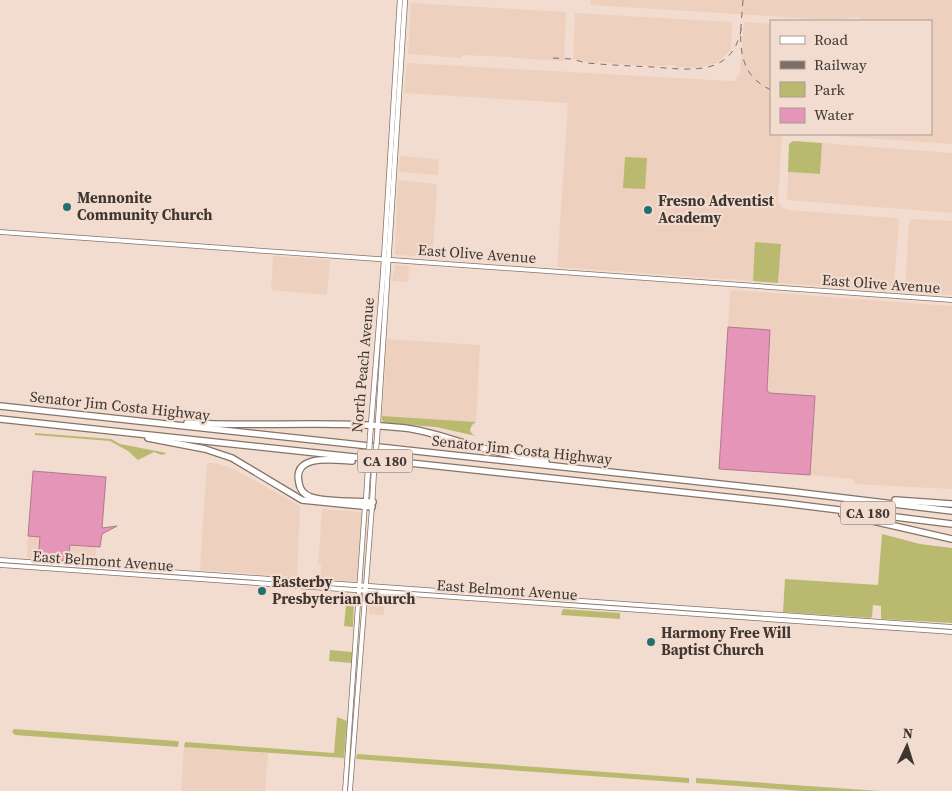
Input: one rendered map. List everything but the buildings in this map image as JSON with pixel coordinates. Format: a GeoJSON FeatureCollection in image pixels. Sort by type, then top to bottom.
{"type":"FeatureCollection","features":[{"type":"Feature","properties":{"kind":"highway","name":"Senator Jim Costa Highway"},"geometry":{"type":"LineString","coordinates":[[0,405],[835,496],[952,511]]}},
{"type":"Feature","properties":{"kind":"highway"},"geometry":{"type":"LineString","coordinates":[[114,418],[234,425],[329,423],[370,425],[422,431],[505,454],[585,469]]}},
{"type":"Feature","properties":{"kind":"highway","name":"Senator Jim Costa Highway"},"geometry":{"type":"LineString","coordinates":[[0,419],[783,503]]}},
{"type":"Feature","properties":{"kind":"highway"},"geometry":{"type":"LineString","coordinates":[[112,431],[224,454],[248,466],[302,500],[369,504]]}},
{"type":"Feature","properties":{"kind":"highway"},"geometry":{"type":"LineString","coordinates":[[369,504],[309,496],[302,490],[299,484],[301,469],[308,462],[318,460],[464,469]]}},
{"type":"Feature","properties":{"kind":"highway"},"geometry":{"type":"LineString","coordinates":[[835,496],[952,504]]}},
{"type":"Feature","properties":{"kind":"highway"},"geometry":{"type":"LineString","coordinates":[[783,503],[852,516],[952,539]]}},
{"type":"Feature","properties":{"kind":"highway","name":"CA 180"},"geometry":{"type":"LineString","coordinates":[[783,503],[952,524]]}},
{"type":"Feature","properties":{"kind":"main road","name":"North Peach Avenue"},"geometry":{"type":"LineString","coordinates":[[347,791],[354,738],[367,586],[370,425],[378,374],[400,0]]}},
{"type":"Feature","properties":{"kind":"main road","name":"North Peach Avenue"},"geometry":{"type":"LineString","coordinates":[[347,791],[346,778],[360,588],[374,470],[380,391],[376,358],[394,176],[405,0]]}},
{"type":"Feature","properties":{"kind":"main road"},"geometry":{"type":"LineString","coordinates":[[398,25],[400,34],[399,52],[402,57]]}},
{"type":"Feature","properties":{"kind":"main road"},"geometry":{"type":"LineString","coordinates":[[396,58],[400,88]]}},
{"type":"Feature","properties":{"kind":"main road"},"geometry":{"type":"LineString","coordinates":[[391,143],[394,176]]}},
{"type":"Feature","properties":{"kind":"main road","name":"East Olive Avenue"},"geometry":{"type":"LineString","coordinates":[[0,232],[952,300]]}},
{"type":"Feature","properties":{"kind":"main road","name":"East Belmont Avenue"},"geometry":{"type":"LineString","coordinates":[[0,560],[360,588],[366,592],[952,632]]}},
{"type":"Feature","properties":{"kind":"main road","name":"East Belmont Avenue"},"geometry":{"type":"LineString","coordinates":[[0,565],[360,588],[367,586],[952,627]]}},
{"type":"Feature","properties":{"kind":"main road"},"geometry":{"type":"LineString","coordinates":[[356,644],[359,674]]}},
{"type":"Feature","properties":{"kind":"main road"},"geometry":{"type":"LineString","coordinates":[[351,716],[353,719],[352,732],[354,738]]}},
{"type":"Feature","properties":{"kind":"shaded area"},"geometry":{"type":"Polygon","coordinates":[[[591,0],[952,0],[952,144],[822,135],[932,135],[932,20],[860,20],[860,17],[832,20],[590,5],[591,0]]]}},
{"type":"Feature","properties":{"kind":"shaded area"},"geometry":{"type":"Polygon","coordinates":[[[411,3],[566,12],[564,61],[513,57],[462,55],[461,58],[408,54],[411,3]]]}},
{"type":"Feature","properties":{"kind":"shaded area"},"geometry":{"type":"Polygon","coordinates":[[[575,13],[732,22],[731,50],[717,63],[698,68],[675,67],[675,65],[616,64],[599,61],[594,63],[573,59],[575,13]]]}},
{"type":"Feature","properties":{"kind":"shaded area"},"geometry":{"type":"Polygon","coordinates":[[[744,22],[770,24],[770,135],[782,135],[778,202],[788,210],[896,218],[899,220],[894,285],[891,291],[778,283],[781,244],[756,242],[753,281],[557,267],[568,103],[404,93],[407,63],[732,81],[736,80],[738,75],[740,75],[744,22]]]}},
{"type":"Feature","properties":{"kind":"shaded area"},"geometry":{"type":"Polygon","coordinates":[[[822,143],[952,153],[952,213],[787,200],[788,172],[820,174],[822,143]]]}},
{"type":"Feature","properties":{"kind":"shaded area"},"geometry":{"type":"Polygon","coordinates":[[[400,156],[439,159],[438,175],[401,172],[399,170],[400,156]]]}},
{"type":"Feature","properties":{"kind":"shaded area"},"geometry":{"type":"Polygon","coordinates":[[[400,180],[437,184],[433,255],[431,257],[397,255],[395,253],[398,182],[400,180]]]}},
{"type":"Feature","properties":{"kind":"shaded area"},"geometry":{"type":"Polygon","coordinates":[[[913,219],[952,221],[952,295],[908,292],[905,290],[909,222],[913,219]]]}},
{"type":"Feature","properties":{"kind":"shaded area"},"geometry":{"type":"Polygon","coordinates":[[[273,256],[330,260],[327,295],[271,290],[273,256]]]}},
{"type":"Feature","properties":{"kind":"shaded area"},"geometry":{"type":"Polygon","coordinates":[[[395,265],[409,266],[408,282],[392,281],[395,265]]]}},
{"type":"Feature","properties":{"kind":"shaded area"},"geometry":{"type":"Polygon","coordinates":[[[733,290],[952,306],[952,489],[854,484],[854,479],[810,475],[815,397],[769,393],[767,390],[770,330],[728,327],[730,292],[733,290]]]}},
{"type":"Feature","properties":{"kind":"shaded area"},"geometry":{"type":"Polygon","coordinates":[[[387,339],[480,345],[476,422],[382,416],[387,339]]]}},
{"type":"Feature","properties":{"kind":"shaded area"},"geometry":{"type":"Polygon","coordinates":[[[207,463],[215,463],[232,468],[300,506],[297,577],[200,570],[207,463]]]}},
{"type":"Feature","properties":{"kind":"shaded area"},"geometry":{"type":"Polygon","coordinates":[[[322,509],[362,513],[357,580],[355,582],[320,579],[321,565],[318,565],[322,509]]]}},
{"type":"Feature","properties":{"kind":"shaded area"},"geometry":{"type":"Polygon","coordinates":[[[28,536],[40,537],[38,559],[28,558],[27,556],[28,536]]]}},
{"type":"Feature","properties":{"kind":"shaded area"},"geometry":{"type":"Polygon","coordinates":[[[69,545],[96,547],[95,563],[68,561],[69,545]]]}},
{"type":"Feature","properties":{"kind":"shaded area"},"geometry":{"type":"Polygon","coordinates":[[[372,596],[385,597],[384,615],[369,614],[370,598],[372,596]]]}},
{"type":"Feature","properties":{"kind":"shaded area"},"geometry":{"type":"Polygon","coordinates":[[[184,747],[268,753],[265,791],[181,791],[184,747]]]}},
{"type":"Feature","properties":{"kind":"green space"},"geometry":{"type":"Polygon","coordinates":[[[793,141],[822,143],[820,174],[788,172],[789,144],[793,141]]]}},
{"type":"Feature","properties":{"kind":"green space"},"geometry":{"type":"Polygon","coordinates":[[[625,157],[647,158],[645,189],[623,188],[625,157]]]}},
{"type":"Feature","properties":{"kind":"green space"},"geometry":{"type":"Polygon","coordinates":[[[755,242],[781,244],[778,283],[753,281],[755,242]]]}},
{"type":"Feature","properties":{"kind":"green space"},"geometry":{"type":"Polygon","coordinates":[[[382,416],[476,422],[470,430],[476,436],[436,427],[384,423],[382,416]]]}},
{"type":"Feature","properties":{"kind":"green space"},"geometry":{"type":"Polygon","coordinates":[[[35,433],[111,439],[120,444],[167,453],[162,455],[154,452],[138,460],[128,451],[110,441],[35,435],[35,433]]]}},
{"type":"Feature","properties":{"kind":"green space"},"geometry":{"type":"Polygon","coordinates":[[[882,534],[920,544],[952,548],[952,623],[882,619],[881,606],[873,605],[871,618],[783,612],[785,579],[878,585],[882,534]]]}},
{"type":"Feature","properties":{"kind":"green space"},"geometry":{"type":"Polygon","coordinates":[[[347,595],[354,597],[353,627],[344,626],[347,595]]]}},
{"type":"Feature","properties":{"kind":"green space"},"geometry":{"type":"Polygon","coordinates":[[[563,609],[620,613],[620,619],[561,615],[563,609]]]}},
{"type":"Feature","properties":{"kind":"green space"},"geometry":{"type":"Polygon","coordinates":[[[330,650],[352,652],[352,663],[329,661],[330,650]]]}},
{"type":"Feature","properties":{"kind":"green space"},"geometry":{"type":"Polygon","coordinates":[[[337,717],[347,721],[344,758],[184,747],[185,742],[334,753],[337,717]]]}},
{"type":"Feature","properties":{"kind":"green space"},"geometry":{"type":"Polygon","coordinates":[[[14,729],[179,742],[178,747],[15,735],[12,732],[14,729]]]}},
{"type":"Feature","properties":{"kind":"green space"},"geometry":{"type":"Polygon","coordinates":[[[357,754],[689,778],[689,783],[356,759],[357,754]]]}},
{"type":"Feature","properties":{"kind":"green space"},"geometry":{"type":"Polygon","coordinates":[[[696,778],[881,791],[803,791],[696,783],[696,778]]]}},
{"type":"Feature","properties":{"kind":"water"},"geometry":{"type":"Polygon","coordinates":[[[728,327],[770,330],[767,390],[769,393],[815,396],[810,475],[719,469],[728,327]]]}},
{"type":"Feature","properties":{"kind":"water"},"geometry":{"type":"Polygon","coordinates":[[[33,471],[106,477],[102,528],[117,526],[102,534],[100,547],[70,545],[68,561],[38,559],[40,537],[28,536],[33,471]]]}},
{"type":"Feature","properties":{"kind":"railway"},"geometry":{"type":"LineString","coordinates":[[743,0],[741,39],[744,63],[750,73],[770,89]]}},
{"type":"Feature","properties":{"kind":"railway"},"geometry":{"type":"LineString","coordinates":[[553,58],[571,59],[595,64],[683,69],[710,67],[721,62],[730,54],[738,42],[742,25]]}},
{"type":"Feature","properties":{"kind":"place","name":"Mennonite Community Church"},"geometry":{"type":"Point","coordinates":[67,207]}},
{"type":"Feature","properties":{"kind":"place","name":"Fresno Adventist Academy"},"geometry":{"type":"Point","coordinates":[648,210]}},
{"type":"Feature","properties":{"kind":"place","name":"Easterby Presbyterian Church"},"geometry":{"type":"Point","coordinates":[262,591]}},
{"type":"Feature","properties":{"kind":"place","name":"Harmony Free Will Baptist Church"},"geometry":{"type":"Point","coordinates":[651,642]}}]}
